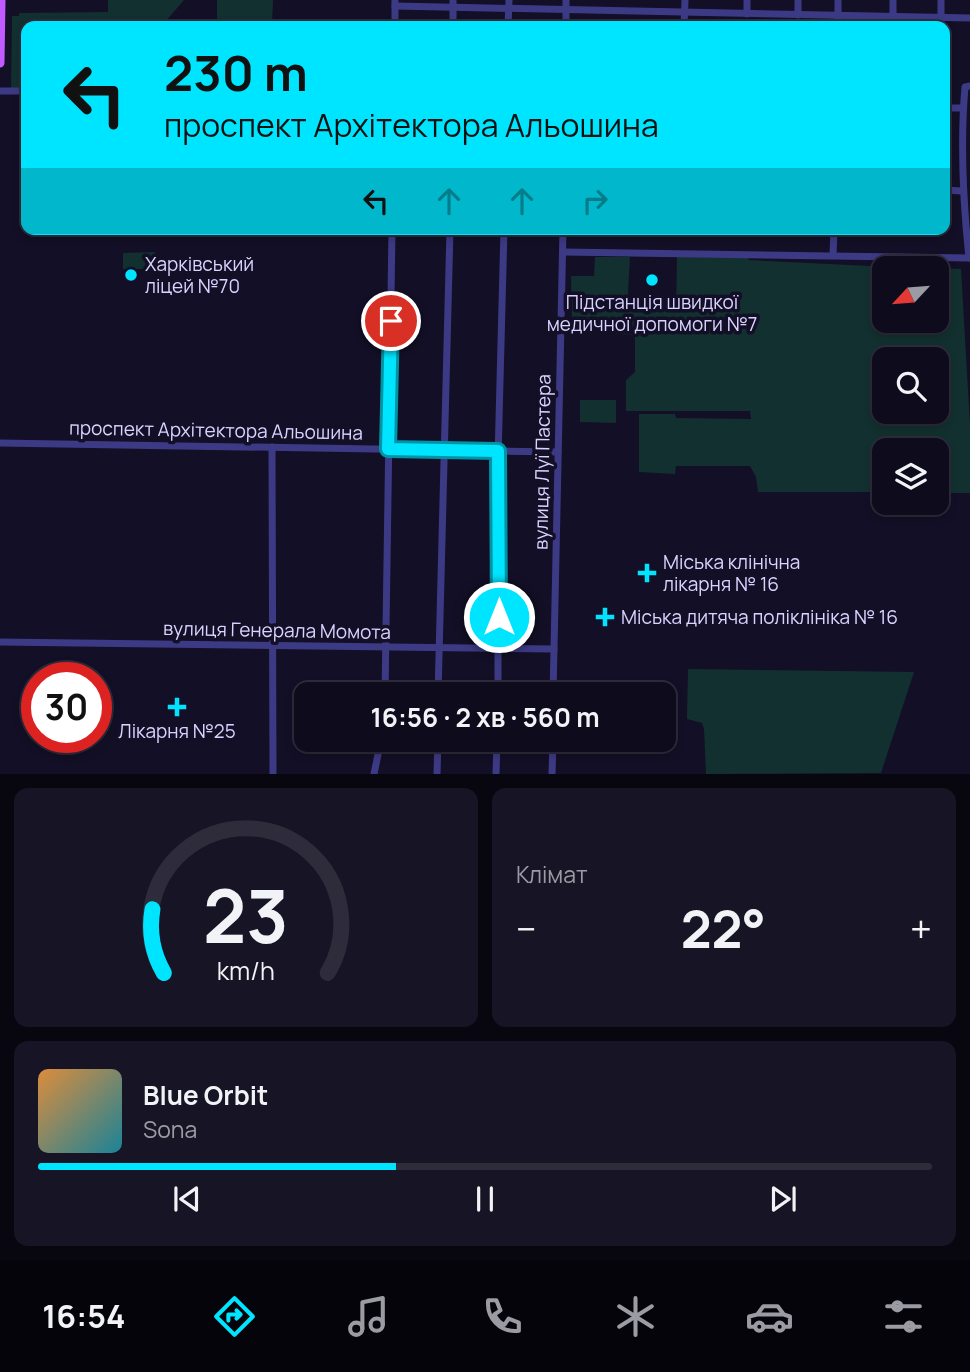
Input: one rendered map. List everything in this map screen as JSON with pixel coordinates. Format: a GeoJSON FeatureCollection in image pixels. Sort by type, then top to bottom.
{"type":"FeatureCollection","features":[{"type":"Feature","properties":{"kind":"main road"},"geometry":{"type":"LineString","coordinates":[[0,63],[1,0]]}},
{"type":"Feature","properties":{"kind":"street"},"geometry":{"type":"LineString","coordinates":[[566,0],[566,21]]}},
{"type":"Feature","properties":{"kind":"street"},"geometry":{"type":"LineString","coordinates":[[684,21],[685,0]]}},
{"type":"Feature","properties":{"kind":"street"},"geometry":{"type":"LineString","coordinates":[[747,0],[747,14]]}},
{"type":"Feature","properties":{"kind":"street"},"geometry":{"type":"LineString","coordinates":[[798,0],[798,15]]}},
{"type":"Feature","properties":{"kind":"street"},"geometry":{"type":"LineString","coordinates":[[838,0],[838,21]]}},
{"type":"Feature","properties":{"kind":"street"},"geometry":{"type":"LineString","coordinates":[[893,0],[893,16]]}},
{"type":"Feature","properties":{"kind":"street"},"geometry":{"type":"LineString","coordinates":[[941,0],[941,17]]}},
{"type":"Feature","properties":{"kind":"street"},"geometry":{"type":"LineString","coordinates":[[395,21],[395,3],[509,4],[566,10],[970,18]]}},
{"type":"Feature","properties":{"kind":"street"},"geometry":{"type":"LineString","coordinates":[[563,252],[969,258],[962,191],[965,87],[970,86]]}},
{"type":"Feature","properties":{"kind":"street"},"geometry":{"type":"LineString","coordinates":[[0,91],[21,91]]}},
{"type":"Feature","properties":{"kind":"street"},"geometry":{"type":"LineString","coordinates":[[950,108],[964,108]]}},
{"type":"Feature","properties":{"kind":"street"},"geometry":{"type":"LineString","coordinates":[[950,190],[962,191]]}},
{"type":"Feature","properties":{"kind":"street"},"geometry":{"type":"LineString","coordinates":[[385,682],[392,235]]}},
{"type":"Feature","properties":{"kind":"street"},"geometry":{"type":"LineString","coordinates":[[438,682],[450,235]]}},
{"type":"Feature","properties":{"kind":"street"},"geometry":{"type":"LineString","coordinates":[[498,682],[498,451],[504,235]]}},
{"type":"Feature","properties":{"kind":"street","name":"вулиця Луї Пастера"},"geometry":{"type":"LineString","coordinates":[[554,682],[563,235]]}},
{"type":"Feature","properties":{"kind":"street"},"geometry":{"type":"LineString","coordinates":[[834,235],[834,255]]}},
{"type":"Feature","properties":{"kind":"street","name":"проспект Архітектора Альошина"},"geometry":{"type":"LineString","coordinates":[[0,443],[558,452]]}},
{"type":"Feature","properties":{"kind":"street"},"geometry":{"type":"LineString","coordinates":[[272,447],[273,774]]}},
{"type":"Feature","properties":{"kind":"street","name":"вулиця Генерала Момота"},"geometry":{"type":"LineString","coordinates":[[0,642],[554,649]]}},
{"type":"Feature","properties":{"kind":"street"},"geometry":{"type":"LineString","coordinates":[[374,774],[379,752]]}},
{"type":"Feature","properties":{"kind":"street"},"geometry":{"type":"LineString","coordinates":[[437,774],[438,752]]}},
{"type":"Feature","properties":{"kind":"street"},"geometry":{"type":"LineString","coordinates":[[496,774],[497,752]]}},
{"type":"Feature","properties":{"kind":"street"},"geometry":{"type":"LineString","coordinates":[[552,752],[552,774]]}},
{"type":"Feature","properties":{"kind":"green space"},"geometry":{"type":"Polygon","coordinates":[[[108,0],[184,0],[166,21],[21,21],[21,91],[11,91],[12,16],[19,16],[19,13],[108,12],[108,0]]]}},
{"type":"Feature","properties":{"kind":"green space"},"geometry":{"type":"Polygon","coordinates":[[[217,0],[273,0],[272,21],[217,21],[217,0]]]}},
{"type":"Feature","properties":{"kind":"green space"},"geometry":{"type":"Polygon","coordinates":[[[155,252],[155,269],[123,269],[123,253],[155,252]]]}},
{"type":"Feature","properties":{"kind":"green space"},"geometry":{"type":"Polygon","coordinates":[[[677,255],[872,266],[872,333],[949,333],[949,269],[961,269],[970,424],[970,493],[949,493],[949,438],[872,438],[872,492],[758,492],[756,477],[750,466],[676,466],[675,474],[639,472],[639,414],[675,414],[676,418],[751,419],[750,411],[626,411],[626,380],[635,372],[635,335],[616,334],[612,326],[572,326],[571,276],[594,276],[595,257],[630,257],[628,293],[635,307],[676,310],[677,255]]]}},
{"type":"Feature","properties":{"kind":"green space"},"geometry":{"type":"Polygon","coordinates":[[[580,400],[616,400],[616,423],[580,422],[580,400]]]}},
{"type":"Feature","properties":{"kind":"green space"},"geometry":{"type":"Polygon","coordinates":[[[688,669],[914,672],[881,773],[706,774],[702,723],[687,719],[688,669]]]}},
{"type":"Feature","properties":{"kind":"place","name":"Харківський ліцей №70"},"geometry":{"type":"Point","coordinates":[131,275]}},
{"type":"Feature","properties":{"kind":"place","name":"Підстанція швидкої медичної допомоги №7"},"geometry":{"type":"Point","coordinates":[652,280]}},
{"type":"Feature","properties":{"kind":"place","name":"Міська клінічна лікарня № 16"},"geometry":{"type":"Point","coordinates":[647,573]}},
{"type":"Feature","properties":{"kind":"place","name":"Міська дитяча поліклініка № 16"},"geometry":{"type":"Point","coordinates":[605,617]}},
{"type":"Feature","properties":{"kind":"place","name":"Лікарня №25"},"geometry":{"type":"Point","coordinates":[177,707]}},
{"type":"Feature","properties":{"kind":"route"},"geometry":{"type":"LineString","coordinates":[[391,321],[388,449],[498,451],[499,617]]}}]}
